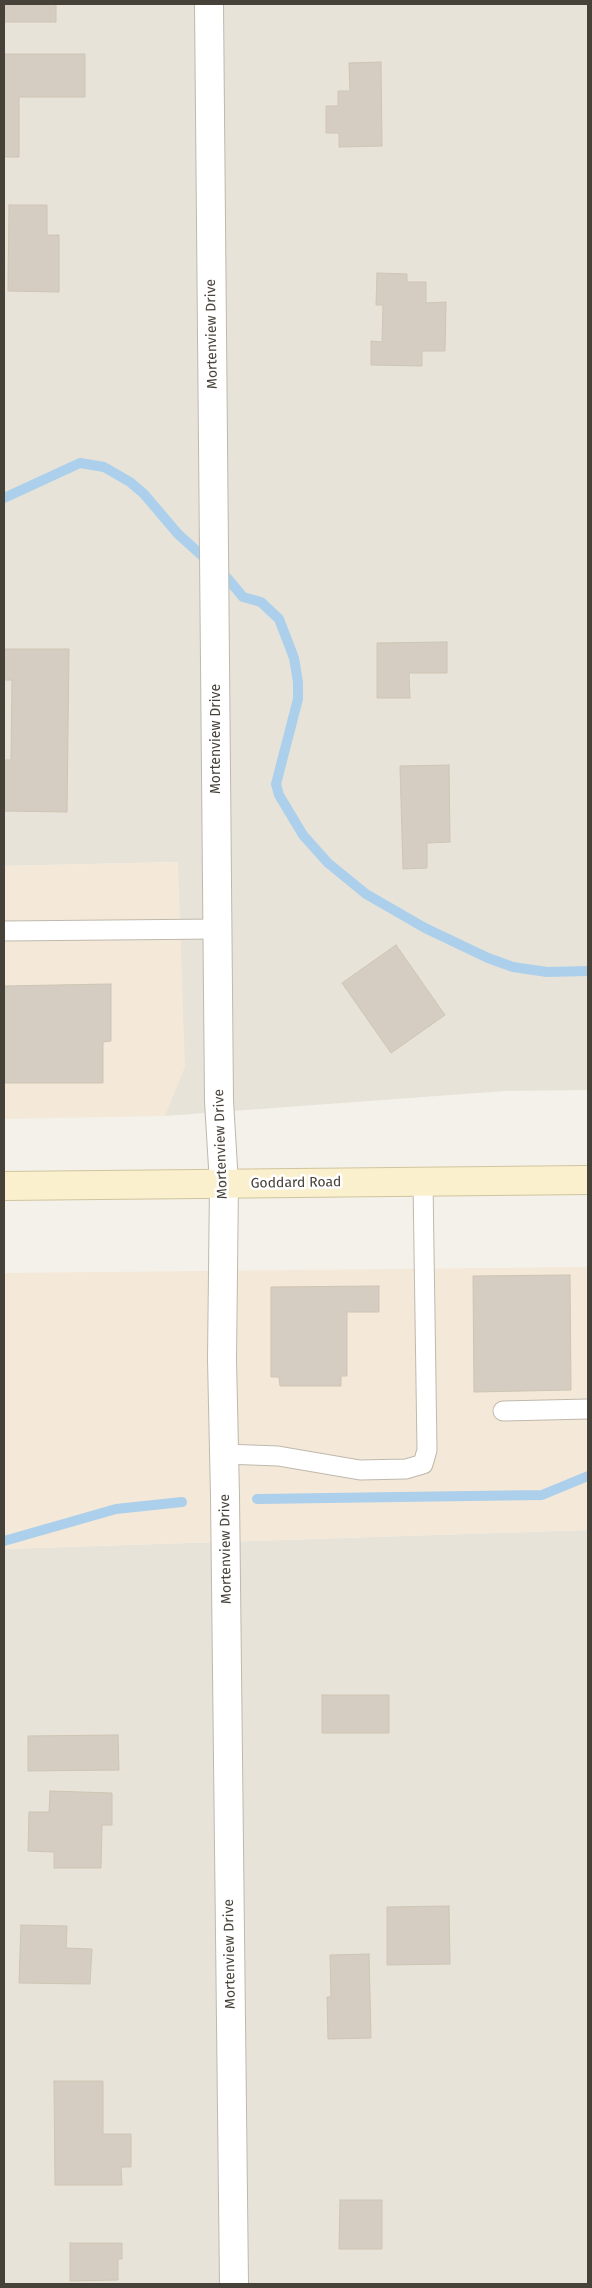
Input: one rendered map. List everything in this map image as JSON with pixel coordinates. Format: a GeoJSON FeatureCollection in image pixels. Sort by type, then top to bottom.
{"type":"FeatureCollection","features":[{"type":"Feature","properties":{"kind":"main road","name":"Goddard Road"},"geometry":{"type":"LineString","coordinates":[[4,1186],[588,1180]]}},
{"type":"Feature","properties":{"kind":"street","name":"Mortenview Drive"},"geometry":{"type":"LineString","coordinates":[[209,4],[217,929],[219,1101],[224,1184],[222,1359],[234,2284]]}},
{"type":"Feature","properties":{"kind":"lane"},"geometry":{"type":"LineString","coordinates":[[4,931],[217,929]]}},
{"type":"Feature","properties":{"kind":"lane"},"geometry":{"type":"LineString","coordinates":[[224,1454],[278,1456],[360,1470],[406,1469],[423,1464],[427,1450],[423,1182]]}},
{"type":"Feature","properties":{"kind":"lane"},"geometry":{"type":"LineString","coordinates":[[503,1411],[588,1410]]}},
{"type":"Feature","properties":{"kind":"shaded area"},"geometry":{"type":"Polygon","coordinates":[[[4,4],[588,4],[588,1090],[505,1091],[165,1116],[178,862],[4,866],[4,4]]]}},
{"type":"Feature","properties":{"kind":"shaded area"},"geometry":{"type":"Polygon","coordinates":[[[178,862],[185,1067],[165,1116],[4,1119],[4,866],[178,862]]]}},
{"type":"Feature","properties":{"kind":"shaded area"},"geometry":{"type":"Polygon","coordinates":[[[588,1267],[588,1530],[4,1549],[4,1273],[588,1267]]]}},
{"type":"Feature","properties":{"kind":"shaded area"},"geometry":{"type":"Polygon","coordinates":[[[588,1530],[588,2284],[4,2284],[4,1549],[588,1530]]]}},
{"type":"Feature","properties":{"kind":"building"},"geometry":{"type":"Polygon","coordinates":[[[4,4],[56,4],[56,22],[4,22],[4,4]]]}},
{"type":"Feature","properties":{"kind":"building"},"geometry":{"type":"Polygon","coordinates":[[[4,54],[85,54],[85,97],[19,97],[19,157],[4,157],[4,54]]]}},
{"type":"Feature","properties":{"kind":"building"},"geometry":{"type":"Polygon","coordinates":[[[381,62],[382,146],[339,147],[339,133],[326,133],[326,106],[338,106],[338,91],[350,91],[349,63],[381,62]]]}},
{"type":"Feature","properties":{"kind":"building"},"geometry":{"type":"Polygon","coordinates":[[[9,205],[47,205],[47,235],[59,235],[59,292],[8,291],[9,205]]]}},
{"type":"Feature","properties":{"kind":"building"},"geometry":{"type":"Polygon","coordinates":[[[377,273],[407,274],[407,282],[426,282],[426,303],[446,302],[445,351],[422,351],[422,366],[371,365],[371,341],[382,342],[383,305],[376,305],[377,273]]]}},
{"type":"Feature","properties":{"kind":"building"},"geometry":{"type":"Polygon","coordinates":[[[447,642],[447,673],[409,673],[410,698],[377,698],[377,643],[447,642]]]}},
{"type":"Feature","properties":{"kind":"building"},"geometry":{"type":"Polygon","coordinates":[[[4,649],[69,649],[67,812],[4,811],[4,760],[11,760],[12,680],[4,680],[4,649]]]}},
{"type":"Feature","properties":{"kind":"building"},"geometry":{"type":"Polygon","coordinates":[[[449,765],[450,842],[427,843],[427,868],[403,869],[400,766],[449,765]]]}},
{"type":"Feature","properties":{"kind":"building"},"geometry":{"type":"Polygon","coordinates":[[[396,945],[445,1015],[391,1053],[342,983],[396,945]]]}},
{"type":"Feature","properties":{"kind":"building"},"geometry":{"type":"Polygon","coordinates":[[[111,984],[111,1041],[103,1042],[103,1083],[4,1083],[4,986],[111,984]]]}},
{"type":"Feature","properties":{"kind":"building"},"geometry":{"type":"Polygon","coordinates":[[[570,1275],[571,1390],[474,1392],[473,1276],[570,1275]]]}},
{"type":"Feature","properties":{"kind":"building"},"geometry":{"type":"Polygon","coordinates":[[[379,1286],[379,1312],[347,1312],[347,1376],[341,1376],[341,1386],[280,1386],[279,1377],[271,1377],[271,1287],[379,1286]]]}},
{"type":"Feature","properties":{"kind":"building"},"geometry":{"type":"Polygon","coordinates":[[[322,1695],[389,1695],[389,1733],[322,1733],[322,1695]]]}},
{"type":"Feature","properties":{"kind":"building"},"geometry":{"type":"Polygon","coordinates":[[[118,1735],[119,1770],[28,1771],[28,1736],[118,1735]]]}},
{"type":"Feature","properties":{"kind":"building"},"geometry":{"type":"Polygon","coordinates":[[[50,1791],[112,1793],[112,1825],[102,1825],[101,1868],[54,1868],[54,1852],[28,1851],[29,1812],[49,1812],[50,1791]]]}},
{"type":"Feature","properties":{"kind":"building"},"geometry":{"type":"Polygon","coordinates":[[[449,1906],[450,1964],[387,1965],[387,1907],[449,1906]]]}},
{"type":"Feature","properties":{"kind":"building"},"geometry":{"type":"Polygon","coordinates":[[[21,1925],[67,1926],[66,1948],[92,1949],[90,1984],[19,1983],[21,1925]]]}},
{"type":"Feature","properties":{"kind":"building"},"geometry":{"type":"Polygon","coordinates":[[[369,1954],[371,2038],[328,2039],[327,1997],[331,1997],[330,1955],[369,1954]]]}},
{"type":"Feature","properties":{"kind":"building"},"geometry":{"type":"Polygon","coordinates":[[[54,2081],[103,2081],[103,2134],[131,2134],[131,2167],[121,2167],[122,2185],[55,2185],[54,2081]]]}},
{"type":"Feature","properties":{"kind":"building"},"geometry":{"type":"Polygon","coordinates":[[[340,2200],[382,2200],[382,2249],[339,2249],[340,2200]]]}},
{"type":"Feature","properties":{"kind":"building"},"geometry":{"type":"Polygon","coordinates":[[[70,2243],[122,2243],[122,2259],[118,2259],[118,2280],[70,2281],[70,2243]]]}},
{"type":"Feature","properties":{"kind":"waterway"},"geometry":{"type":"LineString","coordinates":[[4,498],[80,463],[104,467],[130,482],[144,494],[178,534],[228,579],[243,597],[261,602],[279,619],[294,658],[298,682],[298,699],[276,784],[279,795],[303,835],[328,863],[366,894],[425,928],[488,958],[513,967],[547,972],[588,971]]}},
{"type":"Feature","properties":{"kind":"waterway"},"geometry":{"type":"LineString","coordinates":[[257,1499],[542,1495],[588,1476]]}},
{"type":"Feature","properties":{"kind":"waterway"},"geometry":{"type":"LineString","coordinates":[[4,1541],[116,1509],[182,1502]]}}]}
